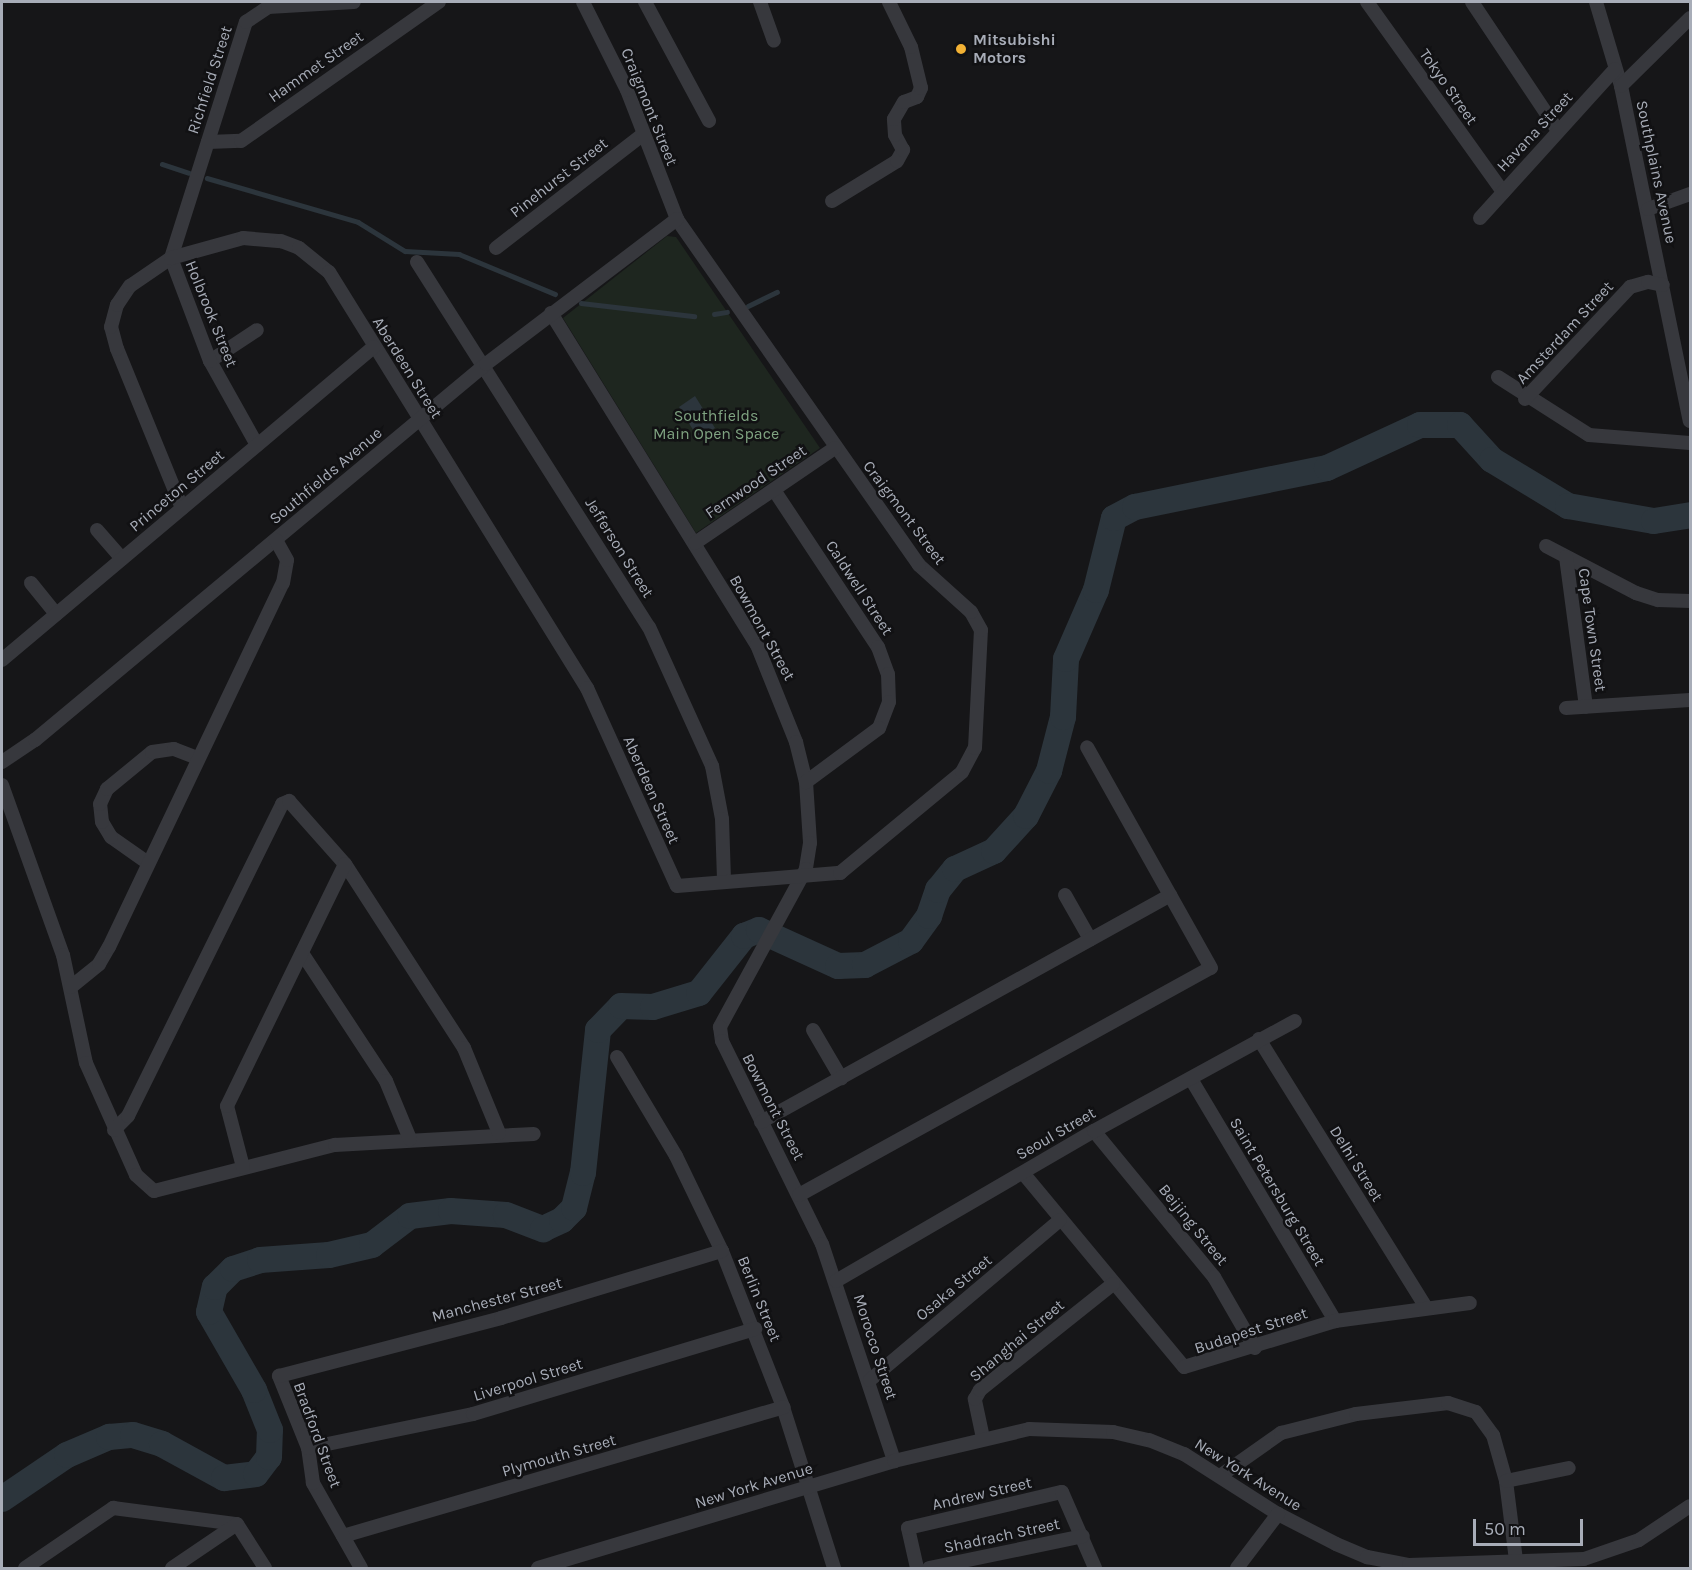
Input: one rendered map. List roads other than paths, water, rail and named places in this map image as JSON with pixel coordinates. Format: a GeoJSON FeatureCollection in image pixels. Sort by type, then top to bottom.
{"type":"FeatureCollection","features":[{"type":"Feature","properties":{"kind":"street","name":"Richfield Street"},"geometry":{"type":"LineString","coordinates":[[171,258],[246,21],[254,12],[268,7],[354,2]]}},
{"type":"Feature","properties":{"kind":"street","name":"Hammet Street"},"geometry":{"type":"LineString","coordinates":[[207,142],[241,141],[439,2]]}},
{"type":"Feature","properties":{"kind":"street","name":"Craigmont Street"},"geometry":{"type":"LineString","coordinates":[[584,2],[627,90],[642,135],[676,219],[919,565],[971,612],[981,630],[981,691],[975,748],[962,772],[840,873],[800,880],[724,879],[677,886]]}},
{"type":"Feature","properties":{"kind":"street"},"geometry":{"type":"LineString","coordinates":[[645,2],[709,121]]}},
{"type":"Feature","properties":{"kind":"street"},"geometry":{"type":"LineString","coordinates":[[760,2],[774,41]]}},
{"type":"Feature","properties":{"kind":"street"},"geometry":{"type":"LineString","coordinates":[[832,201],[897,161],[903,150],[895,135],[894,119],[904,102],[917,97],[921,88],[911,47],[889,2]]}},
{"type":"Feature","properties":{"kind":"street","name":"Tokyo Street"},"geometry":{"type":"LineString","coordinates":[[1367,2],[1503,192]]}},
{"type":"Feature","properties":{"kind":"street"},"geometry":{"type":"LineString","coordinates":[[1472,2],[1558,131]]}},
{"type":"Feature","properties":{"kind":"street","name":"Southplains Avenue"},"geometry":{"type":"LineString","coordinates":[[1596,2],[1621,86],[1663,285],[1685,368],[1690,421]]}},
{"type":"Feature","properties":{"kind":"street"},"geometry":{"type":"LineString","coordinates":[[1621,86],[1690,18]]}},
{"type":"Feature","properties":{"kind":"street","name":"Havana Street"},"geometry":{"type":"LineString","coordinates":[[1480,218],[1615,69]]}},
{"type":"Feature","properties":{"kind":"street","name":"Pinehurst Street"},"geometry":{"type":"LineString","coordinates":[[496,248],[642,135]]}},
{"type":"Feature","properties":{"kind":"street"},"geometry":{"type":"LineString","coordinates":[[1647,209],[1690,194]]}},
{"type":"Feature","properties":{"kind":"street","name":"Southfields Avenue"},"geometry":{"type":"LineString","coordinates":[[2,762],[35,740],[486,364],[676,219]]}},
{"type":"Feature","properties":{"kind":"street","name":"Aberdeen Street"},"geometry":{"type":"LineString","coordinates":[[182,508],[111,327],[117,305],[130,286],[171,258],[243,238],[281,241],[299,248],[329,272],[418,419],[587,688],[677,886]]}},
{"type":"Feature","properties":{"kind":"street","name":"Holbrook Street"},"geometry":{"type":"LineString","coordinates":[[171,258],[210,362],[257,445]]}},
{"type":"Feature","properties":{"kind":"street","name":"Jefferson Street"},"geometry":{"type":"LineString","coordinates":[[417,262],[486,364],[649,627],[688,706],[712,766],[722,819],[724,879]]}},
{"type":"Feature","properties":{"kind":"street","name":"Amsterdam Street"},"geometry":{"type":"LineString","coordinates":[[1526,399],[1630,287],[1648,282],[1663,285]]}},
{"type":"Feature","properties":{"kind":"street","name":"Bowmont Street"},"geometry":{"type":"LineString","coordinates":[[551,313],[695,543],[779,692],[806,782],[810,843],[800,880],[720,1027],[761,1122],[822,1244]]}},
{"type":"Feature","properties":{"kind":"street"},"geometry":{"type":"LineString","coordinates":[[210,362],[257,330]]}},
{"type":"Feature","properties":{"kind":"street","name":"Princeton Street"},"geometry":{"type":"LineString","coordinates":[[2,660],[374,347]]}},
{"type":"Feature","properties":{"kind":"street"},"geometry":{"type":"LineString","coordinates":[[1498,377],[1526,399],[1588,435],[1690,443]]}},
{"type":"Feature","properties":{"kind":"street","name":"Fernwood Street"},"geometry":{"type":"LineString","coordinates":[[695,543],[835,448]]}},
{"type":"Feature","properties":{"kind":"street","name":"Caldwell Street"},"geometry":{"type":"LineString","coordinates":[[774,490],[878,646],[888,674],[889,702],[879,728],[806,782]]}},
{"type":"Feature","properties":{"kind":"street"},"geometry":{"type":"LineString","coordinates":[[97,530],[122,559]]}},
{"type":"Feature","properties":{"kind":"street"},"geometry":{"type":"LineString","coordinates":[[71,987],[99,964],[283,583],[287,560],[276,540]]}},
{"type":"Feature","properties":{"kind":"street"},"geometry":{"type":"LineString","coordinates":[[1546,546],[1658,600],[1690,601]]}},
{"type":"Feature","properties":{"kind":"street","name":"Cape Town Street"},"geometry":{"type":"LineString","coordinates":[[1566,557],[1586,707]]}},
{"type":"Feature","properties":{"kind":"street"},"geometry":{"type":"LineString","coordinates":[[31,583],[56,614]]}},
{"type":"Feature","properties":{"kind":"street"},"geometry":{"type":"LineString","coordinates":[[1566,708],[1690,700]]}},
{"type":"Feature","properties":{"kind":"street"},"geometry":{"type":"LineString","coordinates":[[799,1195],[1211,968],[1087,747]]}},
{"type":"Feature","properties":{"kind":"street"},"geometry":{"type":"LineString","coordinates":[[148,863],[111,837],[102,822],[100,804],[107,789],[152,752],[174,748],[197,758]]}},
{"type":"Feature","properties":{"kind":"street"},"geometry":{"type":"LineString","coordinates":[[2,785],[71,987],[86,1063],[136,1175],[154,1191],[243,1167],[335,1146],[499,1133],[534,1134]]}},
{"type":"Feature","properties":{"kind":"street"},"geometry":{"type":"LineString","coordinates":[[114,1130],[128,1116],[282,804],[295,802],[345,864],[464,1048],[499,1133]]}},
{"type":"Feature","properties":{"kind":"street"},"geometry":{"type":"LineString","coordinates":[[243,1167],[227,1106],[345,864]]}},
{"type":"Feature","properties":{"kind":"street"},"geometry":{"type":"LineString","coordinates":[[1065,895],[1090,939]]}},
{"type":"Feature","properties":{"kind":"street"},"geometry":{"type":"LineString","coordinates":[[761,1122],[1170,895]]}},
{"type":"Feature","properties":{"kind":"street"},"geometry":{"type":"LineString","coordinates":[[302,953],[386,1081],[410,1139]]}},
{"type":"Feature","properties":{"kind":"street","name":"Seoul Street"},"geometry":{"type":"LineString","coordinates":[[837,1281],[1094,1131],[1295,1021]]}},
{"type":"Feature","properties":{"kind":"street"},"geometry":{"type":"LineString","coordinates":[[813,1030],[841,1078]]}},
{"type":"Feature","properties":{"kind":"street","name":"Delhi Street"},"geometry":{"type":"LineString","coordinates":[[1259,1039],[1425,1306]]}},
{"type":"Feature","properties":{"kind":"street","name":"Berlin Street"},"geometry":{"type":"LineString","coordinates":[[617,1058],[676,1156],[722,1251],[754,1329],[811,1486],[834,1569]]}},
{"type":"Feature","properties":{"kind":"street","name":"Saint Petersburg Street"},"geometry":{"type":"LineString","coordinates":[[1191,1079],[1335,1321]]}},
{"type":"Feature","properties":{"kind":"street","name":"Beijing Street"},"geometry":{"type":"LineString","coordinates":[[1094,1131],[1214,1277],[1255,1348]]}},
{"type":"Feature","properties":{"kind":"street","name":"Budapest Street"},"geometry":{"type":"LineString","coordinates":[[1023,1173],[1060,1221],[1184,1367],[1255,1348],[1335,1321],[1425,1306],[1470,1303]]}},
{"type":"Feature","properties":{"kind":"street","name":"Osaka Street"},"geometry":{"type":"LineString","coordinates":[[870,1380],[1060,1221]]}},
{"type":"Feature","properties":{"kind":"street","name":"Morocco Street"},"geometry":{"type":"LineString","coordinates":[[822,1244],[837,1281],[870,1380],[894,1461]]}},
{"type":"Feature","properties":{"kind":"street","name":"Manchester Street"},"geometry":{"type":"LineString","coordinates":[[279,1376],[501,1318],[722,1251]]}},
{"type":"Feature","properties":{"kind":"street","name":"Shanghai Street"},"geometry":{"type":"LineString","coordinates":[[983,1438],[975,1399],[980,1390],[1113,1284]]}},
{"type":"Feature","properties":{"kind":"street","name":"Liverpool Street"},"geometry":{"type":"LineString","coordinates":[[308,1448],[473,1414],[754,1329]]}},
{"type":"Feature","properties":{"kind":"street","name":"Bradford Street"},"geometry":{"type":"LineString","coordinates":[[279,1376],[308,1448],[313,1483],[361,1569]]}},
{"type":"Feature","properties":{"kind":"street"},"geometry":{"type":"LineString","coordinates":[[1220,1476],[1281,1433],[1356,1414],[1448,1403],[1476,1412],[1493,1435],[1506,1481],[1517,1566]]}},
{"type":"Feature","properties":{"kind":"street","name":"Plymouth Street"},"geometry":{"type":"LineString","coordinates":[[343,1536],[783,1407]]}},
{"type":"Feature","properties":{"kind":"street","name":"New York Avenue"},"geometry":{"type":"LineString","coordinates":[[538,1569],[894,1461],[983,1438],[1029,1429],[1113,1432],[1184,1454],[1278,1514],[1367,1557],[1409,1565],[1517,1566],[1612,1553],[1690,1506]]}},
{"type":"Feature","properties":{"kind":"street"},"geometry":{"type":"LineString","coordinates":[[1506,1481],[1569,1468]]}},
{"type":"Feature","properties":{"kind":"street","name":"Andrew Street"},"geometry":{"type":"LineString","coordinates":[[917,1569],[908,1528],[1062,1492],[1083,1536]]}},
{"type":"Feature","properties":{"kind":"street"},"geometry":{"type":"LineString","coordinates":[[25,1569],[113,1508],[237,1524]]}},
{"type":"Feature","properties":{"kind":"street"},"geometry":{"type":"LineString","coordinates":[[1237,1569],[1278,1514]]}},
{"type":"Feature","properties":{"kind":"street"},"geometry":{"type":"LineString","coordinates":[[172,1569],[237,1524]]}},
{"type":"Feature","properties":{"kind":"street"},"geometry":{"type":"LineString","coordinates":[[237,1524],[265,1569]]}},
{"type":"Feature","properties":{"kind":"street"},"geometry":{"type":"LineString","coordinates":[[1083,1536],[1095,1569]]}},
{"type":"Feature","properties":{"kind":"street","name":"Shadrach Street"},"geometry":{"type":"LineString","coordinates":[[929,1569],[1083,1536]]}},
{"type":"Feature","properties":{"kind":"waterway"},"geometry":{"type":"LineString","coordinates":[[162,164],[189,173]]}},
{"type":"Feature","properties":{"kind":"waterway"},"geometry":{"type":"LineString","coordinates":[[207,178],[358,222],[405,251],[459,254],[555,294]]}},
{"type":"Feature","properties":{"kind":"waterway"},"geometry":{"type":"LineString","coordinates":[[748,306],[777,292]]}},
{"type":"Feature","properties":{"kind":"waterway"},"geometry":{"type":"LineString","coordinates":[[581,303],[694,316]]}},
{"type":"Feature","properties":{"kind":"waterway"},"geometry":{"type":"LineString","coordinates":[[714,314],[727,312]]}},
{"type":"Feature","properties":{"kind":"waterway"},"geometry":{"type":"LineString","coordinates":[[2,1499],[67,1455],[109,1437],[133,1435],[162,1444],[224,1478],[256,1474],[269,1457],[270,1430],[254,1390],[209,1312],[215,1287],[233,1269],[260,1260],[329,1255],[372,1245],[410,1216],[451,1211],[506,1215],[543,1229],[562,1220],[574,1208],[583,1173],[598,1030],[621,1006],[653,1007],[699,993],[744,936],[759,930],[838,966],[865,965],[911,941],[929,916],[938,890],[955,869],[994,851],[1026,816],[1049,771],[1063,717],[1066,659],[1096,590],[1114,518],[1135,507],[1327,468],[1420,425],[1460,425],[1492,460],[1568,506],[1654,521],[1690,515]]}},
{"type":"Feature","properties":{"kind":"place","name":"Mitsubishi Motors"},"geometry":{"type":"Point","coordinates":[961,49]}},
{"type":"Feature","properties":{"kind":"park label","name":"Southfields Main Open Space"},"geometry":{"type":"Point","coordinates":[716,425]}}]}
